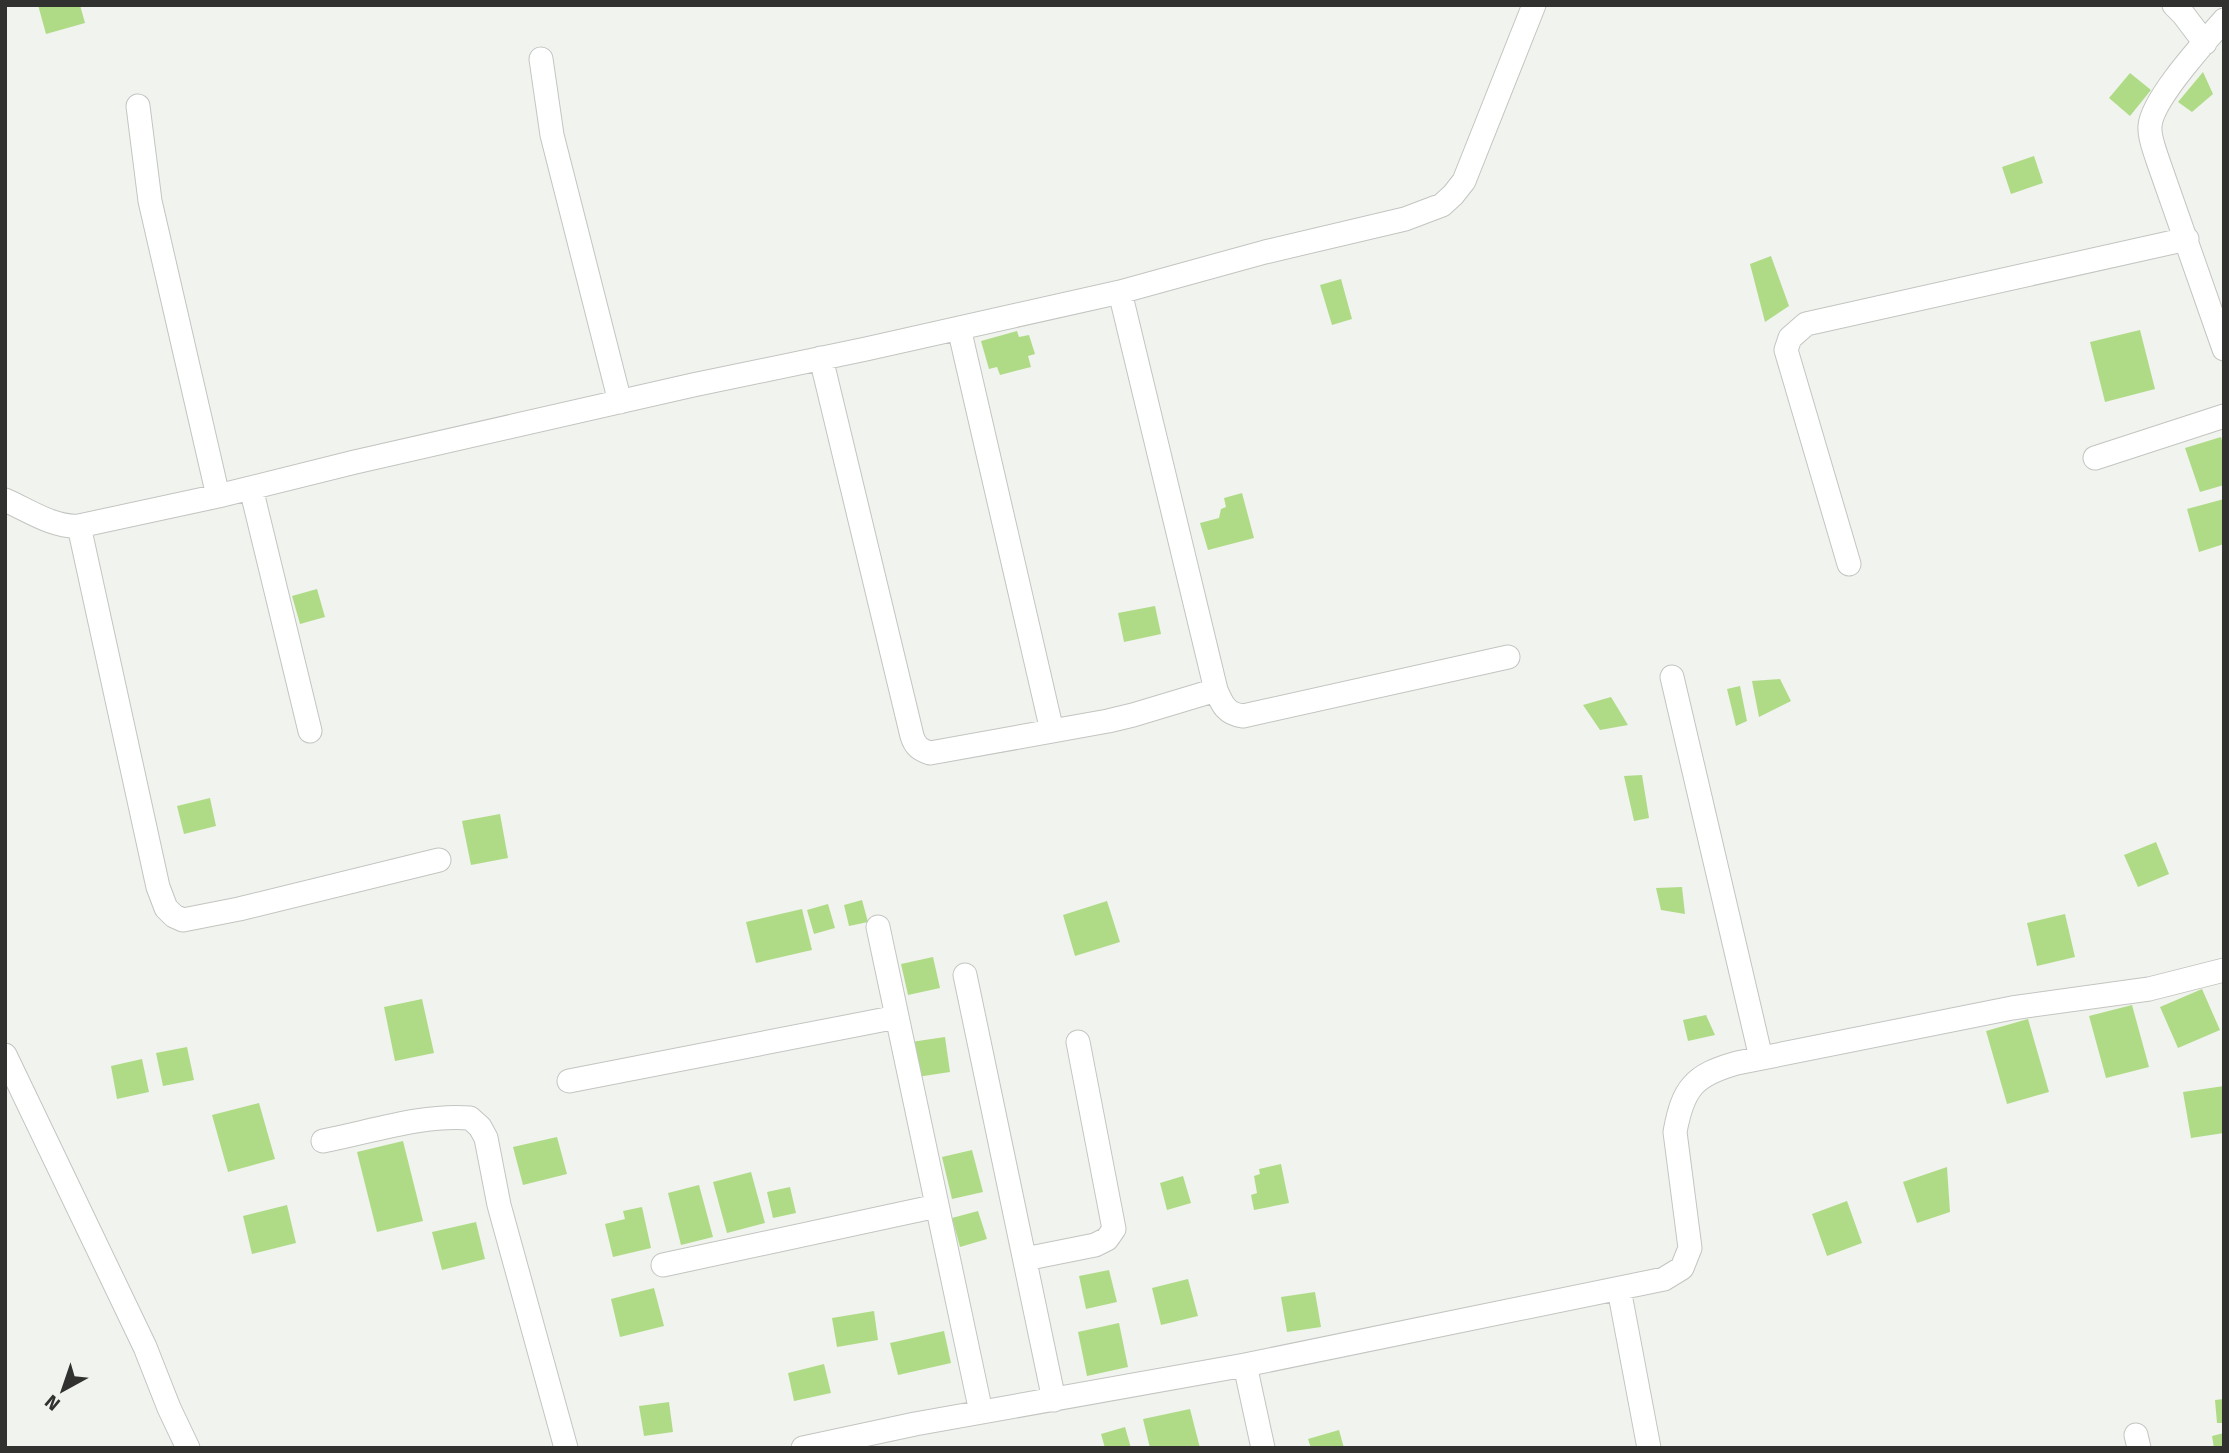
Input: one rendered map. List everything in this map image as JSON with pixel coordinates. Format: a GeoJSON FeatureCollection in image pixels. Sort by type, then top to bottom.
{"type":"FeatureCollection","features":[{"type":"Feature","properties":{"kind":"street"},"geometry":{"type":"LineString","coordinates":[[5,500],[56,523],[79,526],[620,402],[1120,292],[1265,252],[1405,219],[1442,205],[1464,181],[1534,5]]}},
{"type":"Feature","properties":{"kind":"street"},"geometry":{"type":"LineString","coordinates":[[2174,5],[2205,43]]}},
{"type":"Feature","properties":{"kind":"street"},"geometry":{"type":"LineString","coordinates":[[2224,20],[2162,96],[2150,125],[2157,158],[2224,349]]}},
{"type":"Feature","properties":{"kind":"street"},"geometry":{"type":"LineString","coordinates":[[541,59],[552,135],[620,402]]}},
{"type":"Feature","properties":{"kind":"street"},"geometry":{"type":"LineString","coordinates":[[138,106],[150,201],[218,496]]}},
{"type":"Feature","properties":{"kind":"street"},"geometry":{"type":"LineString","coordinates":[[1849,564],[1786,350],[1794,333],[1806,324],[2187,239]]}},
{"type":"Feature","properties":{"kind":"street"},"geometry":{"type":"LineString","coordinates":[[1120,292],[1216,690],[1229,712],[1242,716],[1508,657]]}},
{"type":"Feature","properties":{"kind":"street"},"geometry":{"type":"LineString","coordinates":[[959,328],[1052,731]]}},
{"type":"Feature","properties":{"kind":"street"},"geometry":{"type":"LineString","coordinates":[[821,358],[914,744],[922,751],[930,753],[1133,715],[1216,690]]}},
{"type":"Feature","properties":{"kind":"street"},"geometry":{"type":"LineString","coordinates":[[2095,458],[2224,415]]}},
{"type":"Feature","properties":{"kind":"street"},"geometry":{"type":"LineString","coordinates":[[251,488],[310,731]]}},
{"type":"Feature","properties":{"kind":"street"},"geometry":{"type":"LineString","coordinates":[[79,526],[158,887],[166,908],[174,916],[183,920],[239,909],[439,860]]}},
{"type":"Feature","properties":{"kind":"street"},"geometry":{"type":"LineString","coordinates":[[1672,677],[1761,1058]]}},
{"type":"Feature","properties":{"kind":"street"},"geometry":{"type":"LineString","coordinates":[[878,927],[981,1412]]}},
{"type":"Feature","properties":{"kind":"street"},"geometry":{"type":"LineString","coordinates":[[803,1448],[915,1424],[1245,1364],[1664,1279],[1682,1268],[1690,1248],[1675,1132],[1677,1117],[1691,1085],[1703,1076],[1719,1068],[1761,1058],[2012,1008],[2149,989],[2224,970]]}},
{"type":"Feature","properties":{"kind":"street"},"geometry":{"type":"LineString","coordinates":[[965,975],[1055,1400]]}},
{"type":"Feature","properties":{"kind":"street"},"geometry":{"type":"LineString","coordinates":[[569,1081],[897,1017]]}},
{"type":"Feature","properties":{"kind":"street"},"geometry":{"type":"LineString","coordinates":[[1025,1259],[1095,1245],[1107,1239],[1114,1229],[1078,1042]]}},
{"type":"Feature","properties":{"kind":"street"},"geometry":{"type":"LineString","coordinates":[[5,1055],[145,1347],[188,1448]]}},
{"type":"Feature","properties":{"kind":"street"},"geometry":{"type":"LineString","coordinates":[[323,1141],[457,1117],[470,1118],[480,1127],[486,1138],[499,1205],[566,1448]]}},
{"type":"Feature","properties":{"kind":"street"},"geometry":{"type":"LineString","coordinates":[[663,1265],[937,1206]]}},
{"type":"Feature","properties":{"kind":"street"},"geometry":{"type":"LineString","coordinates":[[1619,1289],[1649,1448]]}},
{"type":"Feature","properties":{"kind":"street"},"geometry":{"type":"LineString","coordinates":[[1245,1364],[1262,1448]]}},
{"type":"Feature","properties":{"kind":"building"},"geometry":{"type":"Polygon","coordinates":[[[38,5],[80,5],[85,23],[46,34],[38,5]]]}},
{"type":"Feature","properties":{"kind":"building"},"geometry":{"type":"Polygon","coordinates":[[[2203,72],[2213,94],[2192,112],[2178,102],[2203,72]]]}},
{"type":"Feature","properties":{"kind":"building"},"geometry":{"type":"Polygon","coordinates":[[[2130,73],[2151,90],[2130,116],[2109,98],[2130,73]]]}},
{"type":"Feature","properties":{"kind":"building"},"geometry":{"type":"Polygon","coordinates":[[[2034,156],[2043,183],[2011,194],[2002,167],[2034,156]]]}},
{"type":"Feature","properties":{"kind":"building"},"geometry":{"type":"Polygon","coordinates":[[[1771,256],[1789,306],[1765,322],[1750,264],[1771,256]]]}},
{"type":"Feature","properties":{"kind":"building"},"geometry":{"type":"Polygon","coordinates":[[[1341,279],[1352,319],[1332,325],[1320,285],[1341,279]]]}},
{"type":"Feature","properties":{"kind":"building"},"geometry":{"type":"Polygon","coordinates":[[[2140,330],[2155,389],[2105,402],[2090,342],[2140,330]]]}},
{"type":"Feature","properties":{"kind":"building"},"geometry":{"type":"Polygon","coordinates":[[[1017,331],[1019,337],[1029,335],[1035,354],[1028,356],[1031,367],[1000,375],[997,367],[989,369],[981,341],[1017,331]]]}},
{"type":"Feature","properties":{"kind":"building"},"geometry":{"type":"Polygon","coordinates":[[[2221,437],[2224,447],[2224,485],[2200,492],[2185,448],[2221,437]]]}},
{"type":"Feature","properties":{"kind":"building"},"geometry":{"type":"Polygon","coordinates":[[[1242,493],[1254,538],[1208,550],[1200,523],[1219,518],[1221,509],[1226,507],[1224,498],[1242,493]]]}},
{"type":"Feature","properties":{"kind":"building"},"geometry":{"type":"Polygon","coordinates":[[[2224,499],[2224,544],[2199,552],[2187,509],[2224,499]]]}},
{"type":"Feature","properties":{"kind":"building"},"geometry":{"type":"Polygon","coordinates":[[[317,589],[325,617],[300,624],[292,596],[317,589]]]}},
{"type":"Feature","properties":{"kind":"building"},"geometry":{"type":"Polygon","coordinates":[[[1155,606],[1161,634],[1124,642],[1118,613],[1155,606]]]}},
{"type":"Feature","properties":{"kind":"building"},"geometry":{"type":"Polygon","coordinates":[[[1780,679],[1791,701],[1759,717],[1752,681],[1780,679]]]}},
{"type":"Feature","properties":{"kind":"building"},"geometry":{"type":"Polygon","coordinates":[[[1740,686],[1747,721],[1736,726],[1727,689],[1740,686]]]}},
{"type":"Feature","properties":{"kind":"building"},"geometry":{"type":"Polygon","coordinates":[[[1611,697],[1628,725],[1600,730],[1583,705],[1611,697]]]}},
{"type":"Feature","properties":{"kind":"building"},"geometry":{"type":"Polygon","coordinates":[[[1642,775],[1649,818],[1634,821],[1624,776],[1642,775]]]}},
{"type":"Feature","properties":{"kind":"building"},"geometry":{"type":"Polygon","coordinates":[[[210,798],[216,826],[184,834],[177,806],[210,798]]]}},
{"type":"Feature","properties":{"kind":"building"},"geometry":{"type":"Polygon","coordinates":[[[500,814],[508,858],[471,865],[462,821],[500,814]]]}},
{"type":"Feature","properties":{"kind":"building"},"geometry":{"type":"Polygon","coordinates":[[[2156,842],[2169,874],[2138,887],[2124,855],[2156,842]]]}},
{"type":"Feature","properties":{"kind":"building"},"geometry":{"type":"Polygon","coordinates":[[[1682,887],[1685,914],[1661,910],[1656,888],[1682,887]]]}},
{"type":"Feature","properties":{"kind":"building"},"geometry":{"type":"Polygon","coordinates":[[[862,900],[868,922],[849,926],[844,905],[862,900]]]}},
{"type":"Feature","properties":{"kind":"building"},"geometry":{"type":"Polygon","coordinates":[[[1107,901],[1120,942],[1075,956],[1063,915],[1107,901]]]}},
{"type":"Feature","properties":{"kind":"building"},"geometry":{"type":"Polygon","coordinates":[[[828,904],[835,928],[814,934],[807,910],[828,904]]]}},
{"type":"Feature","properties":{"kind":"building"},"geometry":{"type":"Polygon","coordinates":[[[802,909],[812,950],[756,963],[746,922],[802,909]]]}},
{"type":"Feature","properties":{"kind":"building"},"geometry":{"type":"Polygon","coordinates":[[[2065,914],[2075,957],[2037,966],[2027,923],[2065,914]]]}},
{"type":"Feature","properties":{"kind":"building"},"geometry":{"type":"Polygon","coordinates":[[[933,957],[940,988],[908,995],[901,964],[933,957]]]}},
{"type":"Feature","properties":{"kind":"building"},"geometry":{"type":"Polygon","coordinates":[[[2202,989],[2220,1030],[2178,1048],[2160,1007],[2202,989]]]}},
{"type":"Feature","properties":{"kind":"building"},"geometry":{"type":"Polygon","coordinates":[[[422,999],[434,1053],[395,1061],[384,1007],[422,999]]]}},
{"type":"Feature","properties":{"kind":"building"},"geometry":{"type":"Polygon","coordinates":[[[2132,1005],[2149,1067],[2106,1078],[2089,1016],[2132,1005]]]}},
{"type":"Feature","properties":{"kind":"building"},"geometry":{"type":"Polygon","coordinates":[[[1706,1015],[1715,1035],[1688,1041],[1683,1020],[1706,1015]]]}},
{"type":"Feature","properties":{"kind":"building"},"geometry":{"type":"Polygon","coordinates":[[[2028,1019],[2049,1092],[2007,1104],[1986,1031],[2028,1019]]]}},
{"type":"Feature","properties":{"kind":"building"},"geometry":{"type":"Polygon","coordinates":[[[945,1037],[950,1072],[917,1077],[911,1042],[945,1037]]]}},
{"type":"Feature","properties":{"kind":"building"},"geometry":{"type":"Polygon","coordinates":[[[187,1047],[194,1080],[163,1086],[156,1053],[187,1047]]]}},
{"type":"Feature","properties":{"kind":"building"},"geometry":{"type":"Polygon","coordinates":[[[142,1059],[149,1092],[117,1099],[111,1066],[142,1059]]]}},
{"type":"Feature","properties":{"kind":"building"},"geometry":{"type":"Polygon","coordinates":[[[2224,1086],[2224,1133],[2191,1138],[2183,1092],[2224,1086]]]}},
{"type":"Feature","properties":{"kind":"building"},"geometry":{"type":"Polygon","coordinates":[[[259,1103],[275,1159],[228,1172],[212,1115],[259,1103]]]}},
{"type":"Feature","properties":{"kind":"building"},"geometry":{"type":"Polygon","coordinates":[[[557,1137],[567,1174],[523,1185],[513,1147],[557,1137]]]}},
{"type":"Feature","properties":{"kind":"building"},"geometry":{"type":"Polygon","coordinates":[[[403,1141],[423,1221],[377,1232],[357,1152],[403,1141]]]}},
{"type":"Feature","properties":{"kind":"building"},"geometry":{"type":"Polygon","coordinates":[[[972,1150],[983,1192],[952,1199],[942,1157],[972,1150]]]}},
{"type":"Feature","properties":{"kind":"building"},"geometry":{"type":"Polygon","coordinates":[[[1281,1164],[1289,1203],[1254,1210],[1251,1195],[1257,1193],[1254,1176],[1260,1174],[1259,1169],[1281,1164]]]}},
{"type":"Feature","properties":{"kind":"building"},"geometry":{"type":"Polygon","coordinates":[[[1947,1167],[1950,1212],[1917,1223],[1903,1182],[1947,1167]]]}},
{"type":"Feature","properties":{"kind":"building"},"geometry":{"type":"Polygon","coordinates":[[[751,1172],[765,1223],[727,1233],[713,1182],[751,1172]]]}},
{"type":"Feature","properties":{"kind":"building"},"geometry":{"type":"Polygon","coordinates":[[[1183,1176],[1191,1203],[1167,1210],[1160,1183],[1183,1176]]]}},
{"type":"Feature","properties":{"kind":"building"},"geometry":{"type":"Polygon","coordinates":[[[699,1185],[713,1237],[681,1245],[668,1193],[699,1185]]]}},
{"type":"Feature","properties":{"kind":"building"},"geometry":{"type":"Polygon","coordinates":[[[790,1187],[796,1213],[773,1218],[767,1192],[790,1187]]]}},
{"type":"Feature","properties":{"kind":"building"},"geometry":{"type":"Polygon","coordinates":[[[1847,1201],[1862,1243],[1827,1256],[1812,1214],[1847,1201]]]}},
{"type":"Feature","properties":{"kind":"building"},"geometry":{"type":"Polygon","coordinates":[[[287,1205],[296,1243],[252,1254],[243,1216],[287,1205]]]}},
{"type":"Feature","properties":{"kind":"building"},"geometry":{"type":"Polygon","coordinates":[[[642,1207],[651,1248],[613,1257],[605,1224],[625,1219],[623,1211],[642,1207]]]}},
{"type":"Feature","properties":{"kind":"building"},"geometry":{"type":"Polygon","coordinates":[[[978,1211],[987,1239],[960,1247],[952,1218],[978,1211]]]}},
{"type":"Feature","properties":{"kind":"building"},"geometry":{"type":"Polygon","coordinates":[[[476,1222],[485,1259],[442,1270],[432,1232],[476,1222]]]}},
{"type":"Feature","properties":{"kind":"building"},"geometry":{"type":"Polygon","coordinates":[[[1109,1270],[1117,1302],[1086,1309],[1079,1276],[1109,1270]]]}},
{"type":"Feature","properties":{"kind":"building"},"geometry":{"type":"Polygon","coordinates":[[[1188,1279],[1198,1316],[1161,1325],[1152,1288],[1188,1279]]]}},
{"type":"Feature","properties":{"kind":"building"},"geometry":{"type":"Polygon","coordinates":[[[654,1288],[664,1326],[620,1337],[611,1299],[654,1288]]]}},
{"type":"Feature","properties":{"kind":"building"},"geometry":{"type":"Polygon","coordinates":[[[1315,1292],[1321,1327],[1287,1332],[1281,1297],[1315,1292]]]}},
{"type":"Feature","properties":{"kind":"building"},"geometry":{"type":"Polygon","coordinates":[[[874,1311],[878,1340],[837,1347],[832,1318],[874,1311]]]}},
{"type":"Feature","properties":{"kind":"building"},"geometry":{"type":"Polygon","coordinates":[[[1119,1323],[1128,1367],[1087,1376],[1078,1332],[1119,1323]]]}},
{"type":"Feature","properties":{"kind":"building"},"geometry":{"type":"Polygon","coordinates":[[[944,1331],[951,1363],[898,1375],[890,1343],[944,1331]]]}},
{"type":"Feature","properties":{"kind":"building"},"geometry":{"type":"Polygon","coordinates":[[[824,1364],[831,1393],[794,1401],[788,1373],[824,1364]]]}},
{"type":"Feature","properties":{"kind":"building"},"geometry":{"type":"Polygon","coordinates":[[[2224,1399],[2224,1423],[2217,1423],[2215,1400],[2224,1399]]]}},
{"type":"Feature","properties":{"kind":"building"},"geometry":{"type":"Polygon","coordinates":[[[669,1402],[673,1432],[644,1436],[639,1406],[669,1402]]]}},
{"type":"Feature","properties":{"kind":"building"},"geometry":{"type":"Polygon","coordinates":[[[1190,1409],[1200,1448],[1150,1448],[1143,1419],[1190,1409]]]}},
{"type":"Feature","properties":{"kind":"building"},"geometry":{"type":"Polygon","coordinates":[[[1125,1427],[1131,1448],[1105,1448],[1101,1434],[1125,1427]]]}},
{"type":"Feature","properties":{"kind":"building"},"geometry":{"type":"Polygon","coordinates":[[[1339,1430],[1344,1448],[1311,1448],[1308,1439],[1339,1430]]]}},
{"type":"Feature","properties":{"kind":"building"},"geometry":{"type":"Polygon","coordinates":[[[2224,1433],[2224,1448],[2214,1448],[2212,1436],[2224,1433]]]}}]}
